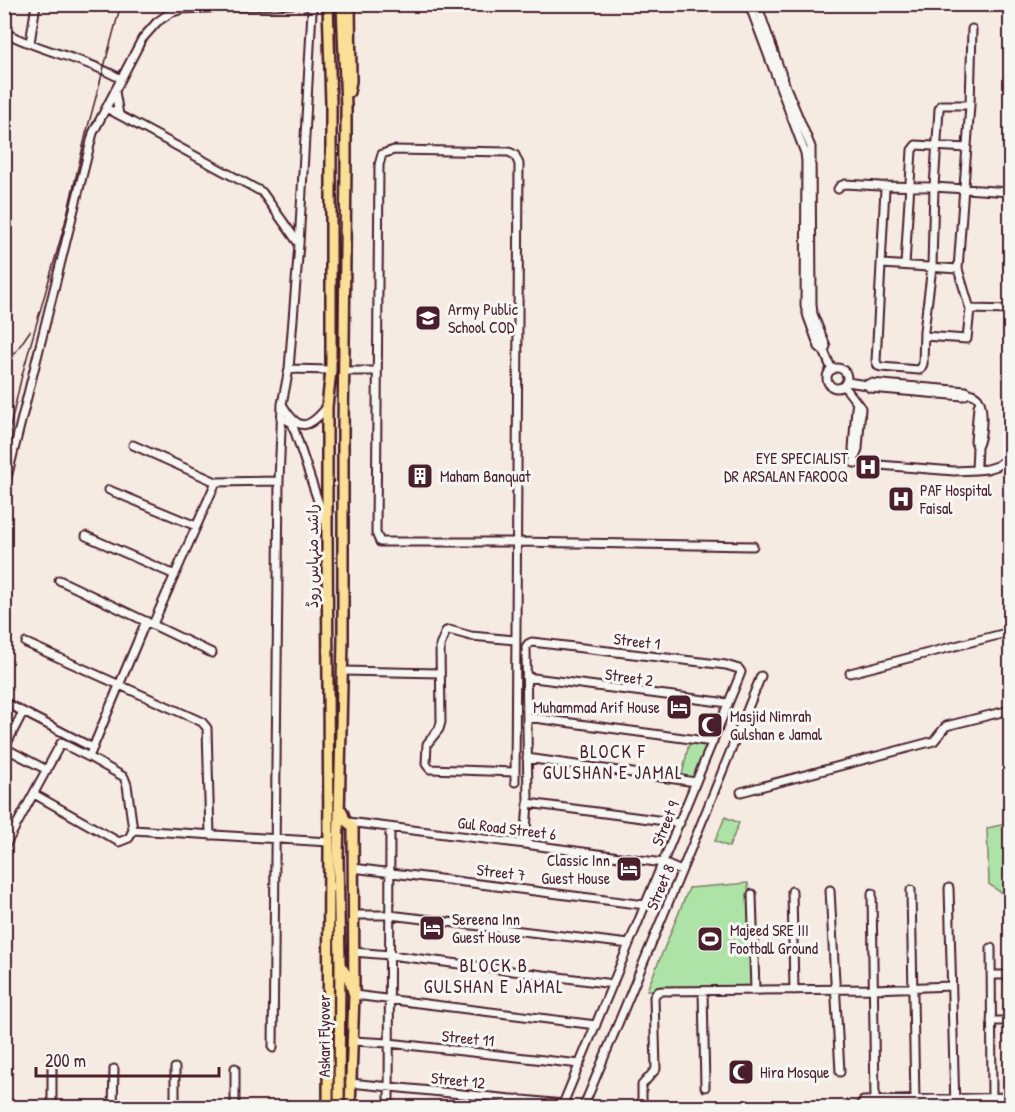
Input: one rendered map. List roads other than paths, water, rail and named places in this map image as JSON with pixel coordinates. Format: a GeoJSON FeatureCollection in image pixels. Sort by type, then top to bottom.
{"type":"FeatureCollection","features":[{"type":"Feature","properties":{"kind":"main road","name":"راشد منہاس روڈ"},"geometry":{"type":"LineString","coordinates":[[328,4],[331,104],[331,370],[327,407],[328,1107]]}},
{"type":"Feature","properties":{"kind":"main road","name":"راشد منہاس روڈ"},"geometry":{"type":"LineString","coordinates":[[340,964],[338,859],[343,671],[346,106],[342,4]]}},
{"type":"Feature","properties":{"kind":"main road"},"geometry":{"type":"LineString","coordinates":[[346,106],[351,81],[350,4]]}},
{"type":"Feature","properties":{"kind":"main road"},"geometry":{"type":"LineString","coordinates":[[340,806],[345,820],[353,827],[354,995],[350,1107]]}},
{"type":"Feature","properties":{"kind":"main road"},"geometry":{"type":"LineString","coordinates":[[329,903],[334,897],[334,878],[338,859]]}},
{"type":"Feature","properties":{"kind":"main road"},"geometry":{"type":"LineString","coordinates":[[329,956],[333,943],[334,913],[339,909]]}},
{"type":"Feature","properties":{"kind":"main road"},"geometry":{"type":"LineString","coordinates":[[340,964],[349,979],[354,995]]}},
{"type":"Feature","properties":{"kind":"main road","name":"Askari Flyover"},"geometry":{"type":"LineString","coordinates":[[339,1107],[340,964]]}},
{"type":"Feature","properties":{"kind":"street"},"geometry":{"type":"LineString","coordinates":[[30,43],[36,4]]}},
{"type":"Feature","properties":{"kind":"street"},"geometry":{"type":"LineString","coordinates":[[4,490],[93,133],[142,39],[170,13],[182,9],[295,4]]}},
{"type":"Feature","properties":{"kind":"street"},"geometry":{"type":"LineString","coordinates":[[273,1048],[279,481],[282,404],[289,369],[299,244],[312,11],[304,4]]}},
{"type":"Feature","properties":{"kind":"street"},"geometry":{"type":"LineString","coordinates":[[748,4],[784,88]]}},
{"type":"Feature","properties":{"kind":"street"},"geometry":{"type":"LineString","coordinates":[[757,4],[805,153],[806,306],[819,347],[824,351],[832,370]]}},
{"type":"Feature","properties":{"kind":"street"},"geometry":{"type":"LineString","coordinates":[[924,336],[968,339],[970,309],[958,269],[970,105],[972,29]]}},
{"type":"Feature","properties":{"kind":"street"},"geometry":{"type":"LineString","coordinates":[[4,32],[104,69],[121,79]]}},
{"type":"Feature","properties":{"kind":"street"},"geometry":{"type":"LineString","coordinates":[[115,90],[119,115]]}},
{"type":"Feature","properties":{"kind":"street"},"geometry":{"type":"LineString","coordinates":[[887,186],[885,188],[876,361],[881,367],[915,370],[921,368],[923,364],[932,267],[939,109],[941,105],[970,105]]}},
{"type":"Feature","properties":{"kind":"street"},"geometry":{"type":"LineString","coordinates":[[106,108],[262,192],[299,244]]}},
{"type":"Feature","properties":{"kind":"street"},"geometry":{"type":"LineString","coordinates":[[905,265],[914,146],[967,148]]}},
{"type":"Feature","properties":{"kind":"street"},"geometry":{"type":"LineString","coordinates":[[515,782],[515,640],[517,542],[519,164],[515,154],[510,152],[394,150],[382,154],[379,165],[376,533],[380,542],[517,542],[753,546]]}},
{"type":"Feature","properties":{"kind":"street"},"geometry":{"type":"LineString","coordinates":[[838,189],[845,184],[1011,192]]}},
{"type":"Feature","properties":{"kind":"street"},"geometry":{"type":"LineString","coordinates":[[882,264],[958,269]]}},
{"type":"Feature","properties":{"kind":"street"},"geometry":{"type":"LineString","coordinates":[[970,309],[1011,310]]}},
{"type":"Feature","properties":{"kind":"street"},"geometry":{"type":"LineString","coordinates":[[976,470],[975,441],[980,402],[975,395],[870,388],[867,385],[845,384],[840,388],[835,388],[827,382],[828,373],[836,368],[845,372],[845,384],[857,403],[854,463],[954,471],[976,470],[987,469],[997,466],[1009,457]]}},
{"type":"Feature","properties":{"kind":"street"},"geometry":{"type":"LineString","coordinates":[[289,369],[331,370]]}},
{"type":"Feature","properties":{"kind":"street"},"geometry":{"type":"LineString","coordinates":[[344,371],[377,371]]}},
{"type":"Feature","properties":{"kind":"street"},"geometry":{"type":"LineString","coordinates":[[282,404],[294,420],[304,424],[312,423],[327,407]]}},
{"type":"Feature","properties":{"kind":"street"},"geometry":{"type":"LineString","coordinates":[[281,419],[292,423],[327,528]]}},
{"type":"Feature","properties":{"kind":"street"},"geometry":{"type":"LineString","coordinates":[[133,445],[216,482],[279,481]]}},
{"type":"Feature","properties":{"kind":"street"},"geometry":{"type":"LineString","coordinates":[[1009,457],[1011,477]]}},
{"type":"Feature","properties":{"kind":"street"},"geometry":{"type":"LineString","coordinates":[[89,757],[120,684],[175,575],[216,482]]}},
{"type":"Feature","properties":{"kind":"street"},"geometry":{"type":"LineString","coordinates":[[109,490],[196,526]]}},
{"type":"Feature","properties":{"kind":"street"},"geometry":{"type":"LineString","coordinates":[[86,536],[175,575]]}},
{"type":"Feature","properties":{"kind":"street"},"geometry":{"type":"LineString","coordinates":[[59,580],[212,653]]}},
{"type":"Feature","properties":{"kind":"street"},"geometry":{"type":"LineString","coordinates":[[515,640],[446,631],[440,646],[441,722],[439,729],[427,744],[426,764],[430,769],[441,770],[515,772]]}},
{"type":"Feature","properties":{"kind":"street"},"geometry":{"type":"LineString","coordinates":[[850,673],[1011,632]]}},
{"type":"Feature","properties":{"kind":"street","name":"Street 1"},"geometry":{"type":"LineString","coordinates":[[526,677],[526,647],[532,642],[726,665],[739,669],[741,672]]}},
{"type":"Feature","properties":{"kind":"street"},"geometry":{"type":"LineString","coordinates":[[26,643],[202,722],[207,728],[210,835]]}},
{"type":"Feature","properties":{"kind":"street"},"geometry":{"type":"LineString","coordinates":[[343,671],[440,673]]}},
{"type":"Feature","properties":{"kind":"street","name":"Street 9"},"geometry":{"type":"LineString","coordinates":[[565,1106],[580,1064],[741,672]]}},
{"type":"Feature","properties":{"kind":"street","name":"Street 8"},"geometry":{"type":"LineString","coordinates":[[583,1107],[761,676]]}},
{"type":"Feature","properties":{"kind":"street"},"geometry":{"type":"LineString","coordinates":[[525,844],[528,803],[526,677]]}},
{"type":"Feature","properties":{"kind":"street","name":"Street 2"},"geometry":{"type":"LineString","coordinates":[[526,677],[728,703]]}},
{"type":"Feature","properties":{"kind":"street"},"geometry":{"type":"LineString","coordinates":[[4,702],[93,748]]}},
{"type":"Feature","properties":{"kind":"street"},"geometry":{"type":"LineString","coordinates":[[741,792],[934,741],[946,726],[1011,710]]}},
{"type":"Feature","properties":{"kind":"street"},"geometry":{"type":"LineString","coordinates":[[23,712],[5,748],[47,770]]}},
{"type":"Feature","properties":{"kind":"street"},"geometry":{"type":"LineString","coordinates":[[527,717],[713,742]]}},
{"type":"Feature","properties":{"kind":"street"},"geometry":{"type":"LineString","coordinates":[[4,848],[61,743],[124,777],[133,830],[129,838],[119,842],[34,794]]}},
{"type":"Feature","properties":{"kind":"street"},"geometry":{"type":"LineString","coordinates":[[527,758],[696,782]]}},
{"type":"Feature","properties":{"kind":"street"},"geometry":{"type":"LineString","coordinates":[[528,803],[680,823]]}},
{"type":"Feature","properties":{"kind":"street","name":"Gul Road Street 6"},"geometry":{"type":"LineString","coordinates":[[348,822],[663,863],[681,871]]}},
{"type":"Feature","properties":{"kind":"street"},"geometry":{"type":"LineString","coordinates":[[389,1107],[390,828]]}},
{"type":"Feature","properties":{"kind":"street"},"geometry":{"type":"LineString","coordinates":[[133,830],[329,842]]}},
{"type":"Feature","properties":{"kind":"street","name":"Street 7"},"geometry":{"type":"LineString","coordinates":[[353,868],[645,905]]}},
{"type":"Feature","properties":{"kind":"street"},"geometry":{"type":"LineString","coordinates":[[949,888],[955,1107]]}},
{"type":"Feature","properties":{"kind":"street"},"geometry":{"type":"LineString","coordinates":[[830,890],[840,1072]]}},
{"type":"Feature","properties":{"kind":"street"},"geometry":{"type":"LineString","coordinates":[[792,891],[794,990]]}},
{"type":"Feature","properties":{"kind":"street"},"geometry":{"type":"LineString","coordinates":[[911,891],[915,1100]]}},
{"type":"Feature","properties":{"kind":"street"},"geometry":{"type":"LineString","coordinates":[[872,893],[875,1101]]}},
{"type":"Feature","properties":{"kind":"street"},"geometry":{"type":"LineString","coordinates":[[752,894],[754,990]]}},
{"type":"Feature","properties":{"kind":"street"},"geometry":{"type":"LineString","coordinates":[[353,915],[390,915],[629,944]]}},
{"type":"Feature","properties":{"kind":"street"},"geometry":{"type":"LineString","coordinates":[[991,948],[992,1098]]}},
{"type":"Feature","properties":{"kind":"street"},"geometry":{"type":"LineString","coordinates":[[353,952],[613,984]]}},
{"type":"Feature","properties":{"kind":"street"},"geometry":{"type":"LineString","coordinates":[[991,975],[1011,975]]}},
{"type":"Feature","properties":{"kind":"street"},"geometry":{"type":"LineString","coordinates":[[642,1107],[642,1085],[656,1069],[654,997],[657,992],[951,986]]}},
{"type":"Feature","properties":{"kind":"street"},"geometry":{"type":"LineString","coordinates":[[703,991],[705,1087]]}},
{"type":"Feature","properties":{"kind":"street"},"geometry":{"type":"LineString","coordinates":[[354,995],[596,1025]]}},
{"type":"Feature","properties":{"kind":"street"},"geometry":{"type":"LineString","coordinates":[[991,1021],[1011,1021]]}},
{"type":"Feature","properties":{"kind":"street","name":"Street 11"},"geometry":{"type":"LineString","coordinates":[[353,1041],[580,1064]]}},
{"type":"Feature","properties":{"kind":"street"},"geometry":{"type":"LineString","coordinates":[[52,1067],[52,1107]]}},
{"type":"Feature","properties":{"kind":"street"},"geometry":{"type":"LineString","coordinates":[[175,1068],[175,1107]]}},
{"type":"Feature","properties":{"kind":"street"},"geometry":{"type":"LineString","coordinates":[[235,1068],[235,1107]]}},
{"type":"Feature","properties":{"kind":"street"},"geometry":{"type":"LineString","coordinates":[[113,1107],[114,1069]]}},
{"type":"Feature","properties":{"kind":"street","name":"Street 12"},"geometry":{"type":"LineString","coordinates":[[350,1083],[519,1099],[546,1105],[565,1106]]}},
{"type":"Feature","properties":{"kind":"street"},"geometry":{"type":"LineString","coordinates":[[858,1107],[863,1101],[1011,1097]]}},
{"type":"Feature","properties":{"kind":"street"},"geometry":{"type":"LineString","coordinates":[[512,1107],[519,1099]]}},
{"type":"Feature","properties":{"kind":"railway"},"geometry":{"type":"LineString","coordinates":[[4,454],[22,375],[65,223],[121,4]]}},
{"type":"Feature","properties":{"kind":"railway"},"geometry":{"type":"LineString","coordinates":[[4,369],[30,331]]}},
{"type":"Feature","properties":{"kind":"place","name":"Army Public School COD"},"geometry":{"type":"Point","coordinates":[428,318]}},
{"type":"Feature","properties":{"kind":"place","name":"EYE SPECIALIST DR ARSALAN FAROOQ"},"geometry":{"type":"Point","coordinates":[868,467]}},
{"type":"Feature","properties":{"kind":"place","name":"Maham Banquat"},"geometry":{"type":"Point","coordinates":[420,476]}},
{"type":"Feature","properties":{"kind":"place","name":"PAF Hospital Faisal"},"geometry":{"type":"Point","coordinates":[901,499]}},
{"type":"Feature","properties":{"kind":"place","name":"Muhammad Arif House"},"geometry":{"type":"Point","coordinates":[679,707]}},
{"type":"Feature","properties":{"kind":"place","name":"Masjid Nimrah Gulshan e Jamal"},"geometry":{"type":"Point","coordinates":[710,725]}},
{"type":"Feature","properties":{"kind":"place","name":"Classic Inn Guest House"},"geometry":{"type":"Point","coordinates":[629,869]}},
{"type":"Feature","properties":{"kind":"place","name":"Sereena Inn Guest House"},"geometry":{"type":"Point","coordinates":[432,928]}},
{"type":"Feature","properties":{"kind":"place","name":"Majeed SRE III Football Ground"},"geometry":{"type":"Point","coordinates":[710,939]}},
{"type":"Feature","properties":{"kind":"place","name":"Hira Mosque"},"geometry":{"type":"Point","coordinates":[741,1072]}},
{"type":"Feature","properties":{"kind":"district","name":"BLOCK F GULSHAN E JAMAL"},"geometry":{"type":"Point","coordinates":[613,762]}},
{"type":"Feature","properties":{"kind":"district","name":"BLOCK B GULSHAN E JAMAL"},"geometry":{"type":"Point","coordinates":[494,975]}}]}
